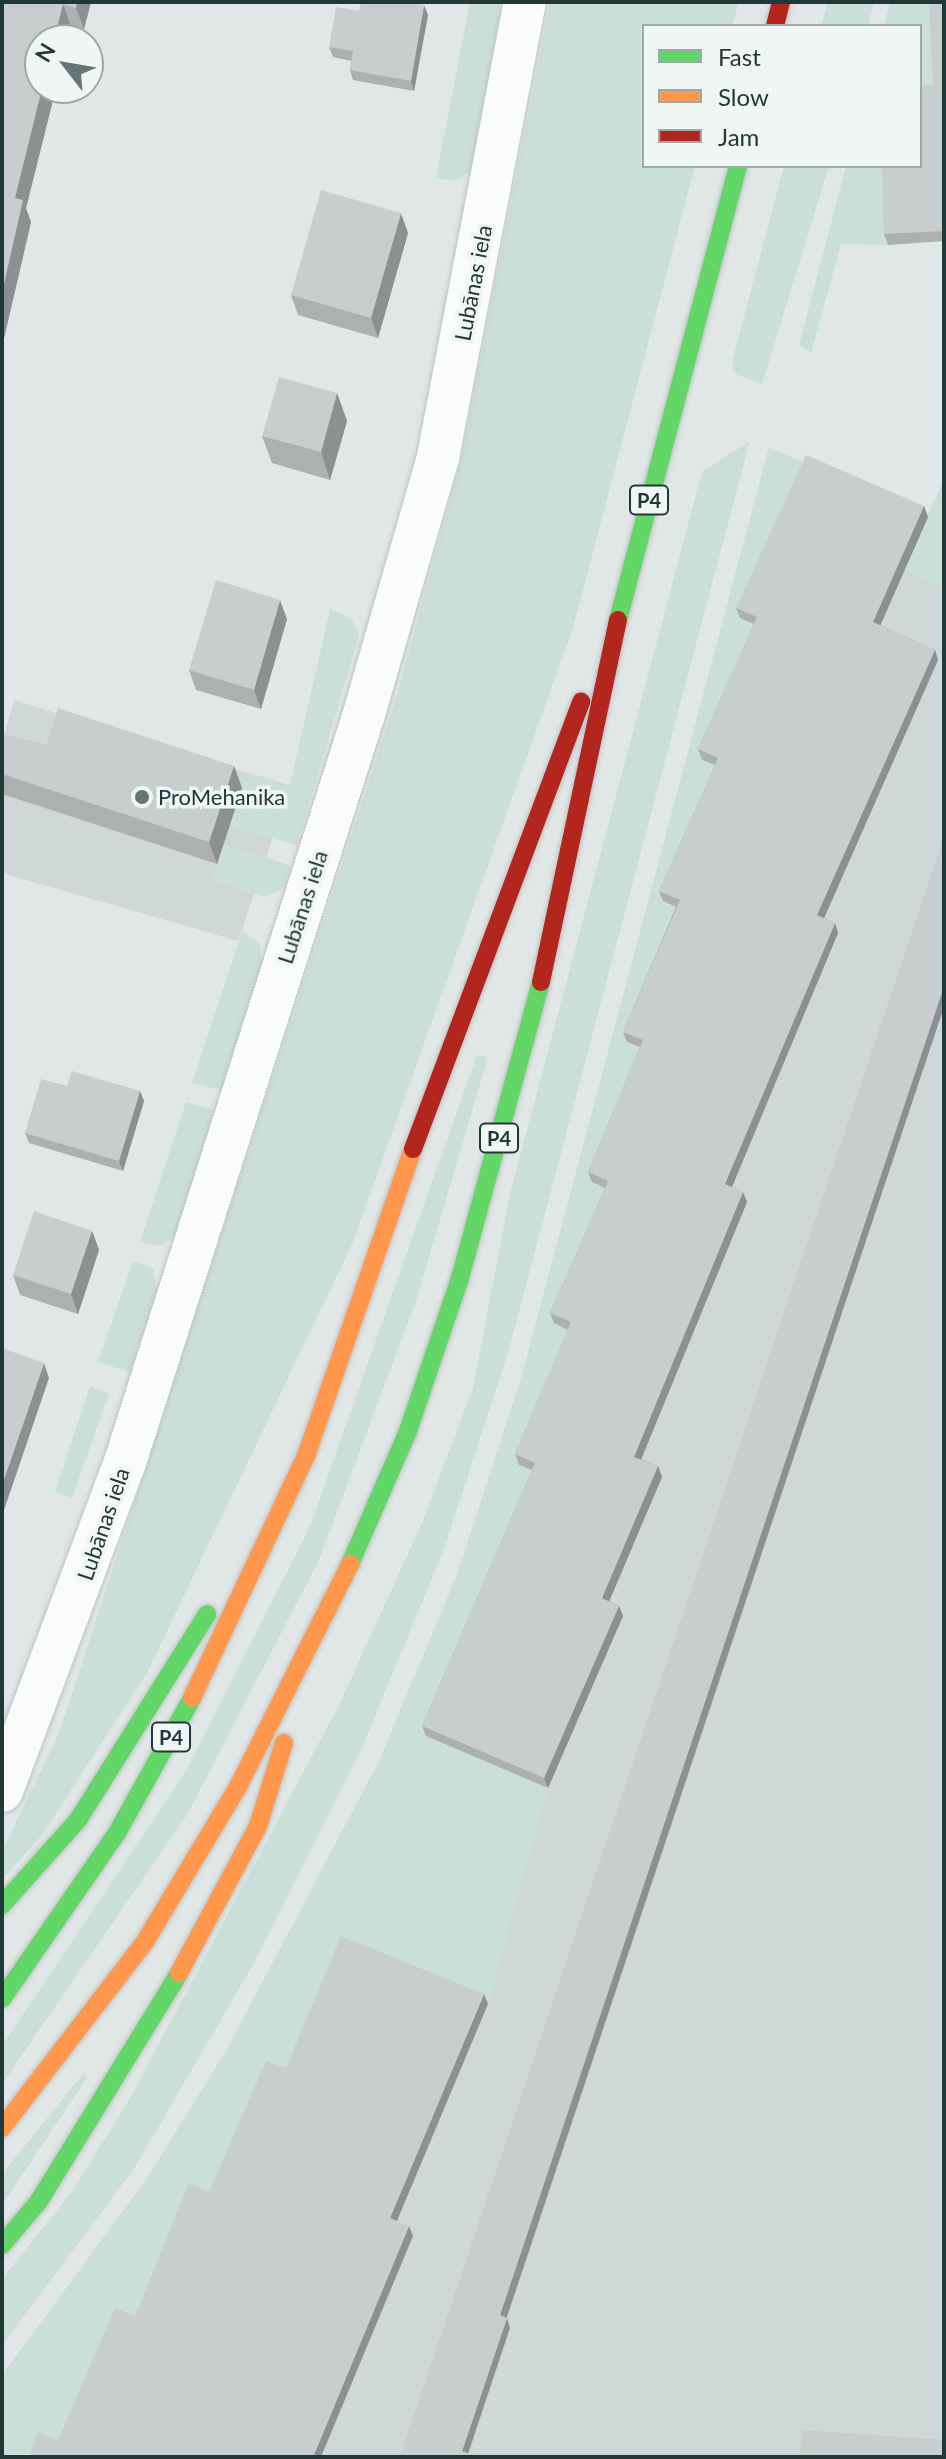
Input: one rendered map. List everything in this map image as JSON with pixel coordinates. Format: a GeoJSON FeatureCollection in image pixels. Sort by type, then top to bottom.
{"type":"FeatureCollection","features":[{"type":"Feature","properties":{"kind":"main road"},"geometry":{"type":"LineString","coordinates":[[776,24],[781,2]]}},
{"type":"Feature","properties":{"kind":"main road","name":"P4"},"geometry":{"type":"LineString","coordinates":[[2,2128],[146,1940],[318,1638],[408,1431],[460,1278],[534,1013],[618,620],[737,168]]}},
{"type":"Feature","properties":{"kind":"main road","name":"P4"},"geometry":{"type":"LineString","coordinates":[[2,1999],[117,1833],[202,1679],[306,1456],[540,795],[618,620]]}},
{"type":"Feature","properties":{"kind":"main road"},"geometry":{"type":"LineString","coordinates":[[2,1905],[78,1820],[306,1456]]}},
{"type":"Feature","properties":{"kind":"main road"},"geometry":{"type":"LineString","coordinates":[[2,2245],[39,2201],[142,2041],[258,1826],[318,1638]]}},
{"type":"Feature","properties":{"kind":"street","name":"Lubānas iela"},"geometry":{"type":"LineString","coordinates":[[2,1791],[126,1459],[368,700],[438,457],[525,2]]}},
{"type":"Feature","properties":{"kind":"shaded area"},"geometry":{"type":"Polygon","coordinates":[[[944,479],[944,2457],[36,2457],[426,1736],[538,1473],[519,1465],[646,1050],[627,1042],[683,910],[663,901],[721,768],[702,760],[760,627],[740,618],[928,516],[944,479]]]}},
{"type":"Feature","properties":{"kind":"shaded area"},"geometry":{"type":"Polygon","coordinates":[[[14,700],[290,786],[238,941],[2,873],[2,743],[14,700]]]}},
{"type":"Feature","properties":{"kind":"green space"},"geometry":{"type":"Polygon","coordinates":[[[470,2],[498,2],[501,12],[475,169],[454,181],[436,178],[470,2]]]}},
{"type":"Feature","properties":{"kind":"green space"},"geometry":{"type":"Polygon","coordinates":[[[550,2],[739,2],[733,24],[642,24],[642,168],[694,168],[573,628],[353,1242],[147,1673],[42,1835],[2,1879],[2,1851],[60,1731],[398,692],[461,461],[550,2]]]}},
{"type":"Feature","properties":{"kind":"green space"},"geometry":{"type":"Polygon","coordinates":[[[828,2],[874,2],[868,24],[822,24],[828,2]]]}},
{"type":"Feature","properties":{"kind":"green space"},"geometry":{"type":"Polygon","coordinates":[[[890,2],[932,2],[936,96],[922,97],[922,24],[884,24],[890,2]]]}},
{"type":"Feature","properties":{"kind":"green space"},"geometry":{"type":"Polygon","coordinates":[[[783,168],[828,168],[762,384],[735,374],[732,362],[783,168]]]}},
{"type":"Feature","properties":{"kind":"green space"},"geometry":{"type":"Polygon","coordinates":[[[845,168],[885,168],[888,245],[841,244],[811,353],[799,345],[845,168]]]}},
{"type":"Feature","properties":{"kind":"green space"},"geometry":{"type":"Polygon","coordinates":[[[750,441],[508,1353],[443,1552],[360,1752],[254,1963],[135,2167],[2,2345],[2,2279],[71,2193],[129,2100],[339,1705],[422,1523],[473,1388],[510,1194],[702,472],[750,441]]]}},
{"type":"Feature","properties":{"kind":"green space"},"geometry":{"type":"Polygon","coordinates":[[[769,447],[809,465],[740,618],[761,627],[702,759],[722,768],[663,902],[683,910],[627,1042],[646,1050],[612,1192],[575,1333],[519,1464],[539,1473],[426,1736],[548,1788],[488,2004],[290,2079],[62,2450],[2,2457],[2,2375],[146,2180],[227,2049],[378,1763],[456,1577],[520,1382],[769,447]]]}},
{"type":"Feature","properties":{"kind":"green space"},"geometry":{"type":"Polygon","coordinates":[[[936,497],[944,501],[944,588],[904,571],[936,497]]]}},
{"type":"Feature","properties":{"kind":"green space"},"geometry":{"type":"Polygon","coordinates":[[[330,609],[351,618],[359,635],[297,845],[229,827],[246,772],[290,785],[330,609]]]}},
{"type":"Feature","properties":{"kind":"green space"},"geometry":{"type":"Polygon","coordinates":[[[224,845],[290,865],[285,887],[265,897],[212,880],[224,845]]]}},
{"type":"Feature","properties":{"kind":"green space"},"geometry":{"type":"Polygon","coordinates":[[[242,932],[260,943],[262,963],[222,1090],[192,1083],[242,932]]]}},
{"type":"Feature","properties":{"kind":"green space"},"geometry":{"type":"Polygon","coordinates":[[[477,1055],[488,1057],[416,1301],[319,1560],[188,1813],[2,2084],[2,2046],[184,1774],[309,1529],[477,1055]]]}},
{"type":"Feature","properties":{"kind":"green space"},"geometry":{"type":"Polygon","coordinates":[[[186,1102],[214,1110],[175,1237],[159,1246],[140,1242],[186,1102]]]}},
{"type":"Feature","properties":{"kind":"green space"},"geometry":{"type":"Polygon","coordinates":[[[133,1261],[153,1268],[157,1290],[130,1372],[98,1362],[133,1261]]]}},
{"type":"Feature","properties":{"kind":"green space"},"geometry":{"type":"Polygon","coordinates":[[[90,1386],[109,1394],[72,1498],[55,1492],[90,1386]]]}},
{"type":"Feature","properties":{"kind":"green space"},"geometry":{"type":"Polygon","coordinates":[[[83,2074],[87,2078],[2,2205],[2,2174],[83,2074]]]}},
{"type":"Feature","properties":{"kind":"building"},"geometry":{"type":"Polygon","coordinates":[[[2,2],[77,2],[76,8],[63,4],[58,24],[24,24],[24,104],[38,104],[15,198],[23,200],[2,293],[2,2]]]}},
{"type":"Feature","properties":{"kind":"building"},"geometry":{"type":"Polygon","coordinates":[[[361,2],[424,5],[411,81],[350,70],[353,51],[329,47],[336,7],[359,11],[361,2]]]}},
{"type":"Feature","properties":{"kind":"building"},"geometry":{"type":"Polygon","coordinates":[[[929,2],[944,2],[944,231],[884,234],[882,168],[922,168],[922,86],[933,85],[929,2]]]}},
{"type":"Feature","properties":{"kind":"building"},"geometry":{"type":"Polygon","coordinates":[[[321,190],[401,213],[371,318],[291,295],[321,190]]]}},
{"type":"Feature","properties":{"kind":"building"},"geometry":{"type":"Polygon","coordinates":[[[279,377],[337,393],[321,452],[262,436],[279,377]]]}},
{"type":"Feature","properties":{"kind":"building"},"geometry":{"type":"Polygon","coordinates":[[[806,455],[924,506],[873,622],[935,650],[817,915],[835,923],[725,1184],[743,1192],[634,1457],[658,1466],[602,1598],[619,1606],[544,1778],[422,1726],[535,1463],[515,1454],[571,1322],[550,1313],[608,1181],[588,1172],[643,1040],[623,1032],[680,900],[659,891],[718,758],[698,749],[757,617],[736,608],[806,455]]]}},
{"type":"Feature","properties":{"kind":"building"},"geometry":{"type":"Polygon","coordinates":[[[216,580],[280,600],[254,690],[189,670],[216,580]]]}},
{"type":"Feature","properties":{"kind":"building","name":"ProMehanika"},"geometry":{"type":"Polygon","coordinates":[[[58,708],[234,766],[209,842],[2,774],[2,735],[46,745],[58,708]]]}},
{"type":"Feature","properties":{"kind":"building"},"geometry":{"type":"Polygon","coordinates":[[[944,836],[944,986],[500,2315],[507,2318],[462,2451],[479,2457],[400,2457],[944,836]]]}},
{"type":"Feature","properties":{"kind":"building"},"geometry":{"type":"Polygon","coordinates":[[[72,1071],[140,1091],[119,1161],[25,1133],[41,1079],[67,1086],[72,1071]]]}},
{"type":"Feature","properties":{"kind":"building"},"geometry":{"type":"Polygon","coordinates":[[[34,1211],[92,1231],[71,1294],[13,1275],[34,1211]]]}},
{"type":"Feature","properties":{"kind":"building"},"geometry":{"type":"Polygon","coordinates":[[[2,1348],[44,1363],[2,1485],[2,1348]]]}},
{"type":"Feature","properties":{"kind":"building"},"geometry":{"type":"Polygon","coordinates":[[[341,1936],[484,1994],[390,2218],[409,2226],[313,2457],[29,2457],[38,2432],[58,2440],[115,2308],[135,2316],[189,2183],[209,2192],[266,2061],[286,2068],[341,1936]]]}},
{"type":"Feature","properties":{"kind":"building"},"geometry":{"type":"Polygon","coordinates":[[[802,2430],[944,2440],[944,2457],[800,2457],[802,2430]]]}},
{"type":"Feature","properties":{"kind":"traffic: fast"},"geometry":{"type":"LineString","coordinates":[[618,620],[737,168]]}},
{"type":"Feature","properties":{"kind":"traffic: fast"},"geometry":{"type":"LineString","coordinates":[[350,1564],[408,1431],[460,1278],[541,982]]}},
{"type":"Feature","properties":{"kind":"traffic: fast"},"geometry":{"type":"LineString","coordinates":[[2,1905],[78,1820],[207,1614]]}},
{"type":"Feature","properties":{"kind":"traffic: fast"},"geometry":{"type":"LineString","coordinates":[[2,1999],[117,1833],[192,1698]]}},
{"type":"Feature","properties":{"kind":"traffic: fast"},"geometry":{"type":"LineString","coordinates":[[2,2245],[39,2201],[179,1973]]}},
{"type":"Feature","properties":{"kind":"traffic: slow"},"geometry":{"type":"LineString","coordinates":[[192,1698],[306,1456],[413,1149]]}},
{"type":"Feature","properties":{"kind":"traffic: slow"},"geometry":{"type":"LineString","coordinates":[[2,2128],[146,1940],[238,1787],[350,1564]]}},
{"type":"Feature","properties":{"kind":"traffic: slow"},"geometry":{"type":"LineString","coordinates":[[179,1973],[258,1826],[284,1743]]}},
{"type":"Feature","properties":{"kind":"traffic: jam"},"geometry":{"type":"LineString","coordinates":[[776,24],[781,2]]}},
{"type":"Feature","properties":{"kind":"traffic: jam"},"geometry":{"type":"LineString","coordinates":[[541,982],[618,620]]}},
{"type":"Feature","properties":{"kind":"traffic: jam"},"geometry":{"type":"LineString","coordinates":[[413,1149],[581,702]]}},
{"type":"Feature","properties":{"kind":"place","name":"ProMehanika"},"geometry":{"type":"Point","coordinates":[142,797]}}]}
